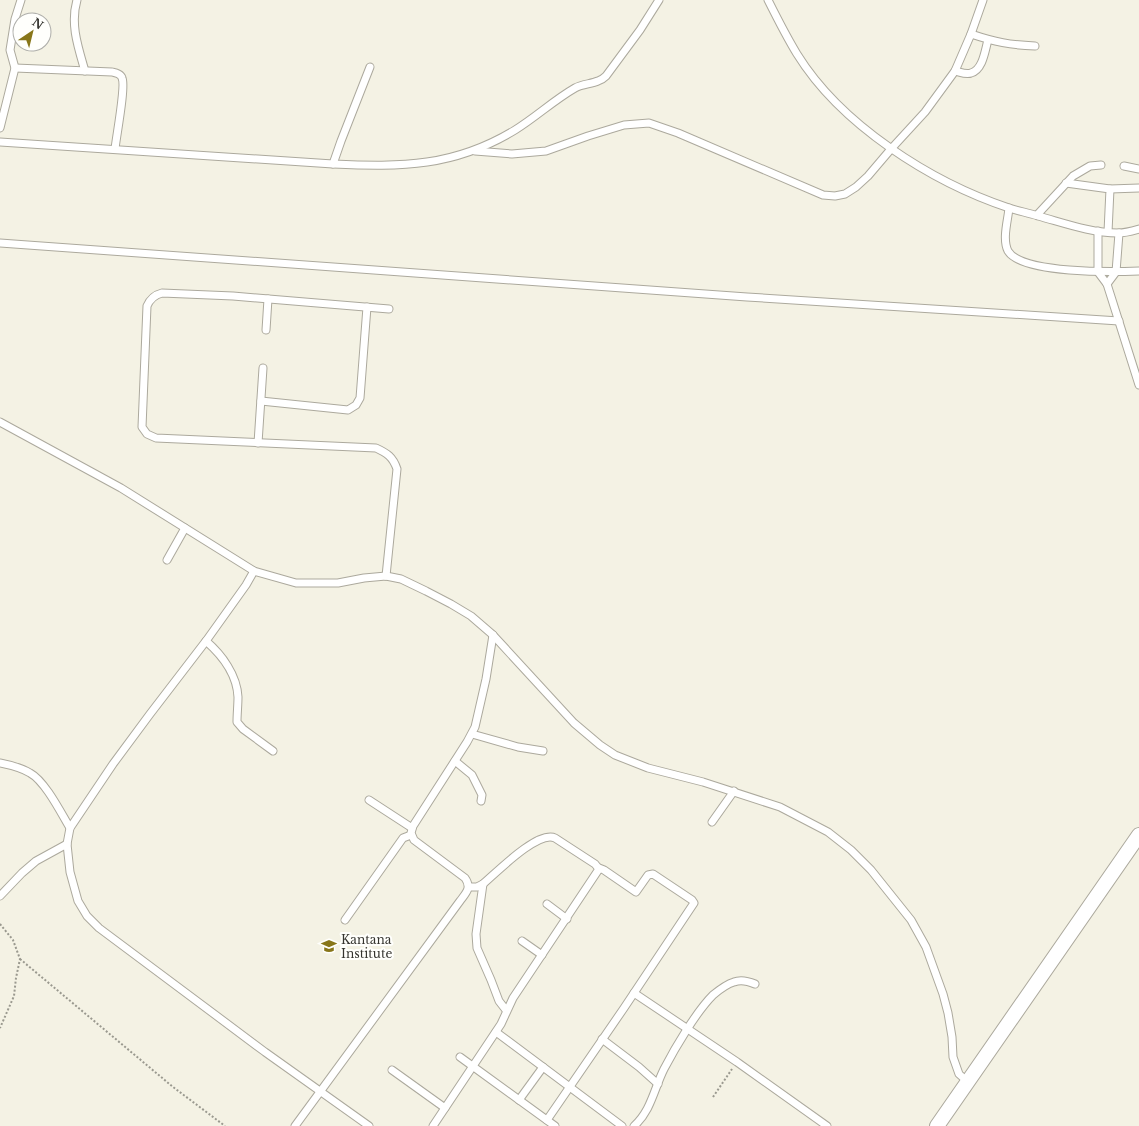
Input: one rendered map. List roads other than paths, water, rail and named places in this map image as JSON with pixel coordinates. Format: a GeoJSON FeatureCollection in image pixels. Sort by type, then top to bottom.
{"type":"FeatureCollection","features":[{"type":"Feature","properties":{"kind":"street"},"geometry":{"type":"LineString","coordinates":[[937,1126],[1139,835]]}},
{"type":"Feature","properties":{"kind":"lane"},"geometry":{"type":"LineString","coordinates":[[0,128],[15,68],[10,50],[15,19],[21,0]]}},
{"type":"Feature","properties":{"kind":"lane"},"geometry":{"type":"LineString","coordinates":[[77,0],[74,10],[75,34],[85,70]]}},
{"type":"Feature","properties":{"kind":"lane"},"geometry":{"type":"LineString","coordinates":[[0,142],[377,166],[414,165],[448,159],[474,151],[515,130],[576,87],[598,81],[606,76],[648,18],[659,0]]}},
{"type":"Feature","properties":{"kind":"lane"},"geometry":{"type":"LineString","coordinates":[[768,0],[797,54],[810,73],[851,117],[891,149],[959,188],[1009,208],[1098,231],[1119,233],[1139,229]]}},
{"type":"Feature","properties":{"kind":"lane"},"geometry":{"type":"LineString","coordinates":[[474,151],[512,154],[546,151],[624,125],[649,124],[678,133],[823,195],[836,196],[845,194],[856,187],[868,176],[925,112],[955,71],[971,34],[983,0]]}},
{"type":"Feature","properties":{"kind":"lane"},"geometry":{"type":"LineString","coordinates":[[971,34],[998,43],[1035,46]]}},
{"type":"Feature","properties":{"kind":"lane"},"geometry":{"type":"LineString","coordinates":[[955,71],[968,74],[977,70],[981,65],[988,40]]}},
{"type":"Feature","properties":{"kind":"lane"},"geometry":{"type":"LineString","coordinates":[[333,164],[370,67]]}},
{"type":"Feature","properties":{"kind":"lane"},"geometry":{"type":"LineString","coordinates":[[15,68],[85,70],[112,72],[121,75],[123,80],[115,150]]}},
{"type":"Feature","properties":{"kind":"lane"},"geometry":{"type":"LineString","coordinates":[[1037,216],[1066,183],[1081,170],[1090,166],[1101,165]]}},
{"type":"Feature","properties":{"kind":"lane"},"geometry":{"type":"LineString","coordinates":[[1124,166],[1139,169]]}},
{"type":"Feature","properties":{"kind":"lane"},"geometry":{"type":"LineString","coordinates":[[1066,183],[1110,189],[1139,188]]}},
{"type":"Feature","properties":{"kind":"lane"},"geometry":{"type":"LineString","coordinates":[[1108,232],[1110,189]]}},
{"type":"Feature","properties":{"kind":"lane"},"geometry":{"type":"LineString","coordinates":[[1009,208],[1006,239],[1007,249],[1012,255],[1021,261],[1035,265],[1098,272],[1139,271]]}},
{"type":"Feature","properties":{"kind":"lane"},"geometry":{"type":"LineString","coordinates":[[1098,231],[1098,272],[1107,284],[1139,385]]}},
{"type":"Feature","properties":{"kind":"lane"},"geometry":{"type":"LineString","coordinates":[[1107,284],[1116,272],[1119,233]]}},
{"type":"Feature","properties":{"kind":"lane"},"geometry":{"type":"LineString","coordinates":[[0,243],[747,297],[1119,321]]}},
{"type":"Feature","properties":{"kind":"lane"},"geometry":{"type":"LineString","coordinates":[[386,576],[397,469],[393,460],[385,452],[376,448],[156,438],[147,434],[142,427],[147,306],[155,295],[162,293],[268,299],[389,309]]}},
{"type":"Feature","properties":{"kind":"lane"},"geometry":{"type":"LineString","coordinates":[[266,330],[268,299]]}},
{"type":"Feature","properties":{"kind":"lane"},"geometry":{"type":"LineString","coordinates":[[261,401],[348,410],[356,405],[360,398],[367,307]]}},
{"type":"Feature","properties":{"kind":"lane"},"geometry":{"type":"LineString","coordinates":[[258,443],[263,368]]}},
{"type":"Feature","properties":{"kind":"lane"},"geometry":{"type":"LineString","coordinates":[[0,422],[121,488],[254,571],[296,583],[338,583],[386,576],[401,579],[451,604],[471,616],[492,635],[574,723],[600,745],[615,755],[648,768],[703,782],[780,807],[828,832],[851,850],[871,870],[911,920],[926,947],[943,994],[952,1037],[953,1057],[959,1074],[968,1082]]}},
{"type":"Feature","properties":{"kind":"lane"},"geometry":{"type":"LineString","coordinates":[[167,560],[185,528]]}},
{"type":"Feature","properties":{"kind":"lane"},"geometry":{"type":"LineString","coordinates":[[254,571],[246,585],[206,641],[113,764],[70,828],[67,844],[70,872],[78,901],[87,916],[99,928],[369,1126]]}},
{"type":"Feature","properties":{"kind":"lane"},"geometry":{"type":"LineString","coordinates":[[345,920],[404,838],[412,832],[472,734],[478,719],[486,679],[492,635]]}},
{"type":"Feature","properties":{"kind":"lane"},"geometry":{"type":"LineString","coordinates":[[206,641],[218,651],[226,663],[234,682],[238,696],[237,722],[243,729],[273,751]]}},
{"type":"Feature","properties":{"kind":"lane"},"geometry":{"type":"LineString","coordinates":[[472,734],[518,747],[543,751]]}},
{"type":"Feature","properties":{"kind":"lane"},"geometry":{"type":"LineString","coordinates":[[455,761],[472,775],[482,795],[481,800]]}},
{"type":"Feature","properties":{"kind":"lane"},"geometry":{"type":"LineString","coordinates":[[0,763],[16,766],[31,773],[41,782],[70,828]]}},
{"type":"Feature","properties":{"kind":"lane"},"geometry":{"type":"LineString","coordinates":[[712,822],[734,792]]}},
{"type":"Feature","properties":{"kind":"lane"},"geometry":{"type":"LineString","coordinates":[[295,1126],[469,887],[469,883],[466,878],[414,840],[412,832],[369,800]]}},
{"type":"Feature","properties":{"kind":"lane"},"geometry":{"type":"LineString","coordinates":[[469,887],[477,887],[483,884],[537,840],[552,837],[636,892],[648,875],[653,874],[693,902],[634,993],[547,1120]]}},
{"type":"Feature","properties":{"kind":"lane"},"geometry":{"type":"LineString","coordinates":[[0,896],[36,861],[67,844]]}},
{"type":"Feature","properties":{"kind":"lane"},"geometry":{"type":"LineString","coordinates":[[433,1126],[496,1032],[513,998],[599,871],[599,868]]}},
{"type":"Feature","properties":{"kind":"lane"},"geometry":{"type":"LineString","coordinates":[[483,884],[476,934],[477,948],[499,1001],[506,1010]]}},
{"type":"Feature","properties":{"kind":"lane"},"geometry":{"type":"LineString","coordinates":[[547,904],[567,919]]}},
{"type":"Feature","properties":{"kind":"lane"},"geometry":{"type":"LineString","coordinates":[[522,940],[542,955]]}},
{"type":"Feature","properties":{"kind":"lane"},"geometry":{"type":"LineString","coordinates":[[634,1126],[646,1112],[671,1056],[706,1003],[723,987],[734,982],[742,980],[755,984]]}},
{"type":"Feature","properties":{"kind":"lane"},"geometry":{"type":"LineString","coordinates":[[634,993],[737,1062],[827,1126]]}},
{"type":"Feature","properties":{"kind":"lane"},"geometry":{"type":"LineString","coordinates":[[496,1032],[622,1126]]}},
{"type":"Feature","properties":{"kind":"lane"},"geometry":{"type":"LineString","coordinates":[[602,1039],[640,1067],[658,1084]]}},
{"type":"Feature","properties":{"kind":"lane"},"geometry":{"type":"LineString","coordinates":[[460,1057],[555,1126]]}},
{"type":"Feature","properties":{"kind":"lane"},"geometry":{"type":"LineString","coordinates":[[519,1100],[544,1067]]}},
{"type":"Feature","properties":{"kind":"lane"},"geometry":{"type":"LineString","coordinates":[[392,1070],[445,1108]]}},
{"type":"Feature","properties":{"kind":"place","name":"Kantana Institute"},"geometry":{"type":"Point","coordinates":[329,946]}}]}
